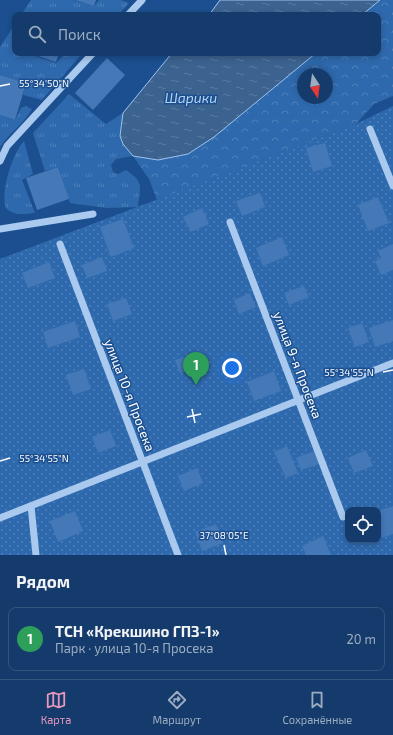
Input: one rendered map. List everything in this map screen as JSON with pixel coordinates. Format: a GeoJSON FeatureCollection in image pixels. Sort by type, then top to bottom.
{"type":"FeatureCollection","features":[{"type":"Feature","properties":{"kind":"street"},"geometry":{"type":"LineString","coordinates":[[131,12],[142,0]]}},
{"type":"Feature","properties":{"kind":"street"},"geometry":{"type":"LineString","coordinates":[[0,161],[7,146],[90,56]]}},
{"type":"Feature","properties":{"kind":"street"},"geometry":{"type":"LineString","coordinates":[[370,128],[393,186]]}},
{"type":"Feature","properties":{"kind":"street"},"geometry":{"type":"LineString","coordinates":[[0,229],[93,214]]}},
{"type":"Feature","properties":{"kind":"street","name":"улица 9-я Просека"},"geometry":{"type":"LineString","coordinates":[[230,222],[342,517]]}},
{"type":"Feature","properties":{"kind":"street","name":"улица 10-я Просека"},"geometry":{"type":"LineString","coordinates":[[60,244],[178,555]]}},
{"type":"Feature","properties":{"kind":"street"},"geometry":{"type":"LineString","coordinates":[[0,518],[393,363]]}},
{"type":"Feature","properties":{"kind":"street"},"geometry":{"type":"LineString","coordinates":[[31,506],[36,555]]}},
{"type":"Feature","properties":{"kind":"green space"},"geometry":{"type":"Polygon","coordinates":[[[31,0],[74,0],[94,6],[99,0],[121,0],[129,3],[121,12],[23,12],[31,0]]]}},
{"type":"Feature","properties":{"kind":"green space"},"geometry":{"type":"Polygon","coordinates":[[[380,0],[393,0],[393,96],[374,104],[356,124],[157,200],[149,179],[133,156],[158,160],[214,137],[297,69],[297,104],[333,104],[333,68],[298,68],[312,56],[381,56],[381,12],[366,12],[380,0]]]}},
{"type":"Feature","properties":{"kind":"green space"},"geometry":{"type":"Polygon","coordinates":[[[12,29],[12,56],[34,56],[56,63],[63,56],[80,56],[42,100],[23,95],[25,87],[23,82],[0,75],[0,47],[12,29]]]}},
{"type":"Feature","properties":{"kind":"green space"},"geometry":{"type":"Polygon","coordinates":[[[69,94],[106,124],[123,113],[121,136],[122,140],[133,156],[116,159],[111,165],[113,172],[118,174],[126,170],[139,182],[140,189],[138,207],[107,208],[70,203],[58,167],[45,171],[33,133],[69,94]]]}},
{"type":"Feature","properties":{"kind":"green space"},"geometry":{"type":"Polygon","coordinates":[[[26,106],[32,109],[29,114],[0,147],[0,115],[15,120],[21,108],[26,106]]]}},
{"type":"Feature","properties":{"kind":"green space"},"geometry":{"type":"Polygon","coordinates":[[[393,106],[393,555],[0,555],[0,259],[356,124],[393,106]]]}},
{"type":"Feature","properties":{"kind":"green space"},"geometry":{"type":"Polygon","coordinates":[[[24,141],[33,174],[22,180],[35,213],[20,214],[9,211],[6,208],[5,193],[11,164],[24,141]]]}},
{"type":"Feature","properties":{"kind":"water"},"geometry":{"type":"Polygon","coordinates":[[[220,0],[380,0],[366,12],[211,12],[220,0]]]}},
{"type":"Feature","properties":{"kind":"water","name":"Шарики"},"geometry":{"type":"Polygon","coordinates":[[[170,56],[312,56],[214,137],[188,154],[158,160],[133,156],[123,144],[120,136],[123,113],[170,56]]]}},
{"type":"Feature","properties":{"kind":"building"},"geometry":{"type":"Polygon","coordinates":[[[75,0],[96,0],[94,6],[75,0]]]}},
{"type":"Feature","properties":{"kind":"building"},"geometry":{"type":"Polygon","coordinates":[[[38,56],[58,56],[56,62],[38,56]]]}},
{"type":"Feature","properties":{"kind":"building"},"geometry":{"type":"Polygon","coordinates":[[[107,58],[125,75],[93,110],[75,93],[107,58]]]}},
{"type":"Feature","properties":{"kind":"building"},"geometry":{"type":"Polygon","coordinates":[[[0,75],[23,82],[25,87],[15,120],[0,115],[0,75]]]}},
{"type":"Feature","properties":{"kind":"building"},"geometry":{"type":"Polygon","coordinates":[[[325,143],[332,166],[313,172],[306,148],[325,143]]]}},
{"type":"Feature","properties":{"kind":"building"},"geometry":{"type":"Polygon","coordinates":[[[58,167],[69,199],[37,210],[26,178],[58,167]]]}},
{"type":"Feature","properties":{"kind":"building"},"geometry":{"type":"Polygon","coordinates":[[[260,193],[265,207],[242,216],[236,201],[260,193]]]}},
{"type":"Feature","properties":{"kind":"building"},"geometry":{"type":"Polygon","coordinates":[[[378,197],[389,223],[368,231],[358,205],[378,197]]]}},
{"type":"Feature","properties":{"kind":"building"},"geometry":{"type":"Polygon","coordinates":[[[202,208],[209,224],[191,232],[183,217],[202,208]]]}},
{"type":"Feature","properties":{"kind":"building"},"geometry":{"type":"Polygon","coordinates":[[[123,219],[134,248],[111,257],[100,227],[123,219]]]}},
{"type":"Feature","properties":{"kind":"building"},"geometry":{"type":"Polygon","coordinates":[[[282,237],[289,255],[263,266],[256,248],[282,237]]]}},
{"type":"Feature","properties":{"kind":"building"},"geometry":{"type":"Polygon","coordinates":[[[393,244],[393,270],[381,275],[375,261],[381,258],[378,251],[393,244]]]}},
{"type":"Feature","properties":{"kind":"building"},"geometry":{"type":"Polygon","coordinates":[[[102,257],[107,271],[87,278],[82,265],[102,257]]]}},
{"type":"Feature","properties":{"kind":"building"},"geometry":{"type":"Polygon","coordinates":[[[49,262],[55,278],[28,288],[22,273],[49,262]]]}},
{"type":"Feature","properties":{"kind":"building"},"geometry":{"type":"Polygon","coordinates":[[[304,286],[309,297],[289,305],[284,293],[304,286]]]}},
{"type":"Feature","properties":{"kind":"building"},"geometry":{"type":"Polygon","coordinates":[[[250,293],[256,307],[239,314],[234,300],[250,293]]]}},
{"type":"Feature","properties":{"kind":"building"},"geometry":{"type":"Polygon","coordinates":[[[126,298],[132,314],[113,321],[107,304],[126,298]]]}},
{"type":"Feature","properties":{"kind":"building"},"geometry":{"type":"Polygon","coordinates":[[[393,320],[393,341],[375,347],[369,328],[393,320]]]}},
{"type":"Feature","properties":{"kind":"building"},"geometry":{"type":"Polygon","coordinates":[[[75,321],[80,337],[48,348],[43,332],[75,321]]]}},
{"type":"Feature","properties":{"kind":"building"},"geometry":{"type":"Polygon","coordinates":[[[362,323],[369,342],[355,347],[348,328],[362,323]]]}},
{"type":"Feature","properties":{"kind":"building"},"geometry":{"type":"Polygon","coordinates":[[[192,355],[196,368],[180,373],[175,360],[192,355]]]}},
{"type":"Feature","properties":{"kind":"building"},"geometry":{"type":"Polygon","coordinates":[[[84,369],[91,389],[73,395],[66,375],[84,369]]]}},
{"type":"Feature","properties":{"kind":"building"},"geometry":{"type":"Polygon","coordinates":[[[274,371],[281,391],[254,401],[247,382],[274,371]]]}},
{"type":"Feature","properties":{"kind":"building"},"geometry":{"type":"Polygon","coordinates":[[[110,430],[116,446],[98,453],[92,437],[110,430]]]}},
{"type":"Feature","properties":{"kind":"building"},"geometry":{"type":"Polygon","coordinates":[[[287,446],[298,473],[286,478],[274,452],[287,446]]]}},
{"type":"Feature","properties":{"kind":"building"},"geometry":{"type":"Polygon","coordinates":[[[366,450],[373,466],[354,473],[348,458],[366,450]]]}},
{"type":"Feature","properties":{"kind":"building"},"geometry":{"type":"Polygon","coordinates":[[[314,451],[319,464],[301,470],[296,458],[314,451]]]}},
{"type":"Feature","properties":{"kind":"building"},"geometry":{"type":"Polygon","coordinates":[[[197,468],[203,483],[184,491],[178,476],[197,468]]]}},
{"type":"Feature","properties":{"kind":"building"},"geometry":{"type":"Polygon","coordinates":[[[393,506],[393,534],[382,538],[381,535],[381,510],[393,506]]]}},
{"type":"Feature","properties":{"kind":"building"},"geometry":{"type":"Polygon","coordinates":[[[75,511],[83,531],[58,542],[50,521],[75,511]]]}},
{"type":"Feature","properties":{"kind":"building"},"geometry":{"type":"Polygon","coordinates":[[[216,524],[223,543],[202,551],[195,532],[216,524]]]}},
{"type":"Feature","properties":{"kind":"building"},"geometry":{"type":"Polygon","coordinates":[[[323,536],[331,555],[306,555],[302,546],[323,536]]]}},
{"type":"Feature","properties":{"kind":"place","name":"ТСН «Крекшино ГПЗ-1»"},"geometry":{"type":"Point","coordinates":[196,385]}}]}
